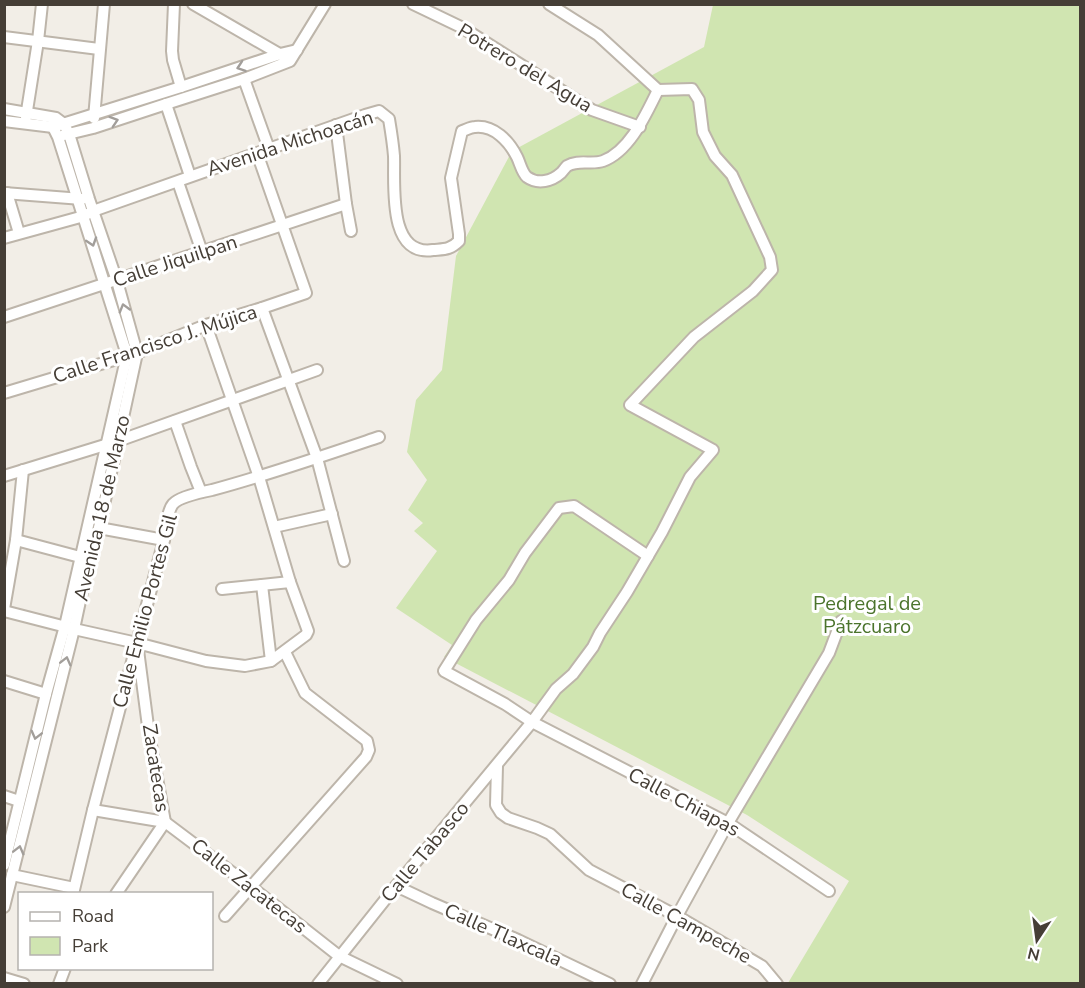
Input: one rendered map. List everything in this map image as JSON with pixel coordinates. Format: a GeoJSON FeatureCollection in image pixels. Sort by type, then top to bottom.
{"type":"FeatureCollection","features":[{"type":"Feature","properties":{"kind":"street"},"geometry":{"type":"LineString","coordinates":[[24,124],[42,4]]}},
{"type":"Feature","properties":{"kind":"street"},"geometry":{"type":"LineString","coordinates":[[93,128],[104,4]]}},
{"type":"Feature","properties":{"kind":"street"},"geometry":{"type":"LineString","coordinates":[[174,4],[172,51],[181,87]]}},
{"type":"Feature","properties":{"kind":"street"},"geometry":{"type":"LineString","coordinates":[[193,4],[290,61]]}},
{"type":"Feature","properties":{"kind":"street"},"geometry":{"type":"LineString","coordinates":[[4,109],[26,112],[60,128],[95,114],[181,87],[244,79],[290,61],[325,4]]}},
{"type":"Feature","properties":{"kind":"street","name":"Potrero del Agua"},"geometry":{"type":"LineString","coordinates":[[413,4],[463,28],[592,110],[640,127]]}},
{"type":"Feature","properties":{"kind":"street"},"geometry":{"type":"LineString","coordinates":[[549,4],[598,35],[658,90],[640,127]]}},
{"type":"Feature","properties":{"kind":"street"},"geometry":{"type":"LineString","coordinates":[[4,37],[99,49]]}},
{"type":"Feature","properties":{"kind":"street"},"geometry":{"type":"LineString","coordinates":[[4,121],[60,128],[93,128],[166,104],[280,54],[297,50]]}},
{"type":"Feature","properties":{"kind":"street"},"geometry":{"type":"LineString","coordinates":[[244,79],[269,149]]}},
{"type":"Feature","properties":{"kind":"street","name":"Calle Tabasco"},"geometry":{"type":"LineString","coordinates":[[318,984],[396,886],[497,766],[556,689],[573,674],[593,647],[627,592],[690,477],[712,450],[630,405],[694,337],[753,291],[772,270],[768,251],[732,175],[715,156],[703,132],[699,100],[692,89],[658,90]]}},
{"type":"Feature","properties":{"kind":"street"},"geometry":{"type":"LineString","coordinates":[[166,104],[190,176]]}},
{"type":"Feature","properties":{"kind":"street","name":"Avenida Michoacán"},"geometry":{"type":"LineString","coordinates":[[4,238],[88,214],[379,111],[389,118],[394,153],[395,212],[403,238],[412,246],[425,251],[452,248],[459,241],[459,234],[451,178],[462,131],[473,126],[484,127],[503,137],[514,151],[526,176],[536,181],[546,182],[559,175],[568,166],[586,161],[600,162],[614,156],[640,127]]}},
{"type":"Feature","properties":{"kind":"street"},"geometry":{"type":"LineString","coordinates":[[336,125],[351,231]]}},
{"type":"Feature","properties":{"kind":"street","name":"Avenida 18 de Marzo"},"geometry":{"type":"LineString","coordinates":[[4,907],[69,628],[80,557],[96,514],[132,354],[117,280],[88,214],[77,198],[60,128]]}},
{"type":"Feature","properties":{"kind":"street","name":"Avenida 18 de Marzo"},"geometry":{"type":"LineString","coordinates":[[60,128],[89,199],[88,214],[105,284],[132,354]]}},
{"type":"Feature","properties":{"kind":"street"},"geometry":{"type":"LineString","coordinates":[[257,153],[282,225]]}},
{"type":"Feature","properties":{"kind":"street"},"geometry":{"type":"LineString","coordinates":[[178,182],[202,252]]}},
{"type":"Feature","properties":{"kind":"street"},"geometry":{"type":"LineString","coordinates":[[19,233],[6,193],[89,199]]}},
{"type":"Feature","properties":{"kind":"street","name":"Calle Jiquilpan"},"geometry":{"type":"LineString","coordinates":[[4,317],[346,204]]}},
{"type":"Feature","properties":{"kind":"street","name":"Calle Francisco J. Mújica"},"geometry":{"type":"LineString","coordinates":[[4,393],[132,354],[206,325],[262,309],[306,293],[282,225]]}},
{"type":"Feature","properties":{"kind":"street"},"geometry":{"type":"LineString","coordinates":[[262,309],[317,458],[344,561]]}},
{"type":"Feature","properties":{"kind":"street"},"geometry":{"type":"LineString","coordinates":[[23,470],[16,540],[8,564],[4,610],[206,661],[245,666],[271,661],[303,639],[308,632],[290,582],[259,477],[206,325]]}},
{"type":"Feature","properties":{"kind":"street"},"geometry":{"type":"LineString","coordinates":[[4,476],[175,421],[317,370]]}},
{"type":"Feature","properties":{"kind":"street"},"geometry":{"type":"LineString","coordinates":[[175,421],[201,492]]}},
{"type":"Feature","properties":{"kind":"street","name":"Calle Emilio Portes Gil"},"geometry":{"type":"LineString","coordinates":[[73,891],[173,504],[201,492],[259,477],[379,437]]}},
{"type":"Feature","properties":{"kind":"street","name":"Calle Chiapas"},"geometry":{"type":"LineString","coordinates":[[648,555],[574,506],[559,508],[525,553],[509,580],[476,620],[444,671],[496,699],[532,722],[728,823],[829,891]]}},
{"type":"Feature","properties":{"kind":"street","name":"Avenida 18 de Marzo"},"geometry":{"type":"LineString","coordinates":[[4,865],[46,694],[69,628],[99,528],[96,514]]}},
{"type":"Feature","properties":{"kind":"street"},"geometry":{"type":"LineString","coordinates":[[274,527],[332,514]]}},
{"type":"Feature","properties":{"kind":"street"},"geometry":{"type":"LineString","coordinates":[[99,528],[164,540]]}},
{"type":"Feature","properties":{"kind":"street"},"geometry":{"type":"LineString","coordinates":[[16,540],[80,557]]}},
{"type":"Feature","properties":{"kind":"street"},"geometry":{"type":"LineString","coordinates":[[222,589],[290,582]]}},
{"type":"Feature","properties":{"kind":"street"},"geometry":{"type":"LineString","coordinates":[[262,585],[271,661]]}},
{"type":"Feature","properties":{"kind":"street"},"geometry":{"type":"LineString","coordinates":[[642,984],[728,823],[829,653],[841,621]]}},
{"type":"Feature","properties":{"kind":"street","name":"Zacatecas"},"geometry":{"type":"LineString","coordinates":[[137,643],[149,734],[165,822]]}},
{"type":"Feature","properties":{"kind":"street"},"geometry":{"type":"LineString","coordinates":[[225,916],[366,757],[369,750],[367,741],[305,693],[285,652]]}},
{"type":"Feature","properties":{"kind":"street"},"geometry":{"type":"LineString","coordinates":[[4,681],[46,694]]}},
{"type":"Feature","properties":{"kind":"street","name":"Calle Campeche"},"geometry":{"type":"LineString","coordinates":[[497,766],[496,805],[501,813],[508,818],[550,834],[589,870],[677,916],[762,966],[777,984]]}},
{"type":"Feature","properties":{"kind":"street"},"geometry":{"type":"LineString","coordinates":[[4,796],[19,801]]}},
{"type":"Feature","properties":{"kind":"street","name":"Calle Zacatecas"},"geometry":{"type":"LineString","coordinates":[[93,810],[165,822],[339,956],[397,984]]}},
{"type":"Feature","properties":{"kind":"street"},"geometry":{"type":"LineString","coordinates":[[117,892],[165,822]]}},
{"type":"Feature","properties":{"kind":"street"},"geometry":{"type":"LineString","coordinates":[[12,875],[73,891]]}},
{"type":"Feature","properties":{"kind":"street","name":"Calle Tlaxcala"},"geometry":{"type":"LineString","coordinates":[[396,886],[610,984]]}},
{"type":"Feature","properties":{"kind":"street"},"geometry":{"type":"LineString","coordinates":[[59,984],[65,970]]}},
{"type":"Feature","properties":{"kind":"street"},"geometry":{"type":"LineString","coordinates":[[4,978],[24,984]]}},
{"type":"Feature","properties":{"kind":"green space","name":"Pedregal de Pátzcuaro"},"geometry":{"type":"Polygon","coordinates":[[[713,5],[1080,5],[1080,983],[788,983],[849,881],[747,815],[444,657],[452,645],[396,608],[437,551],[414,531],[423,523],[408,510],[427,480],[407,452],[416,400],[442,370],[456,256],[512,151],[704,47],[713,5]]]}}]}
